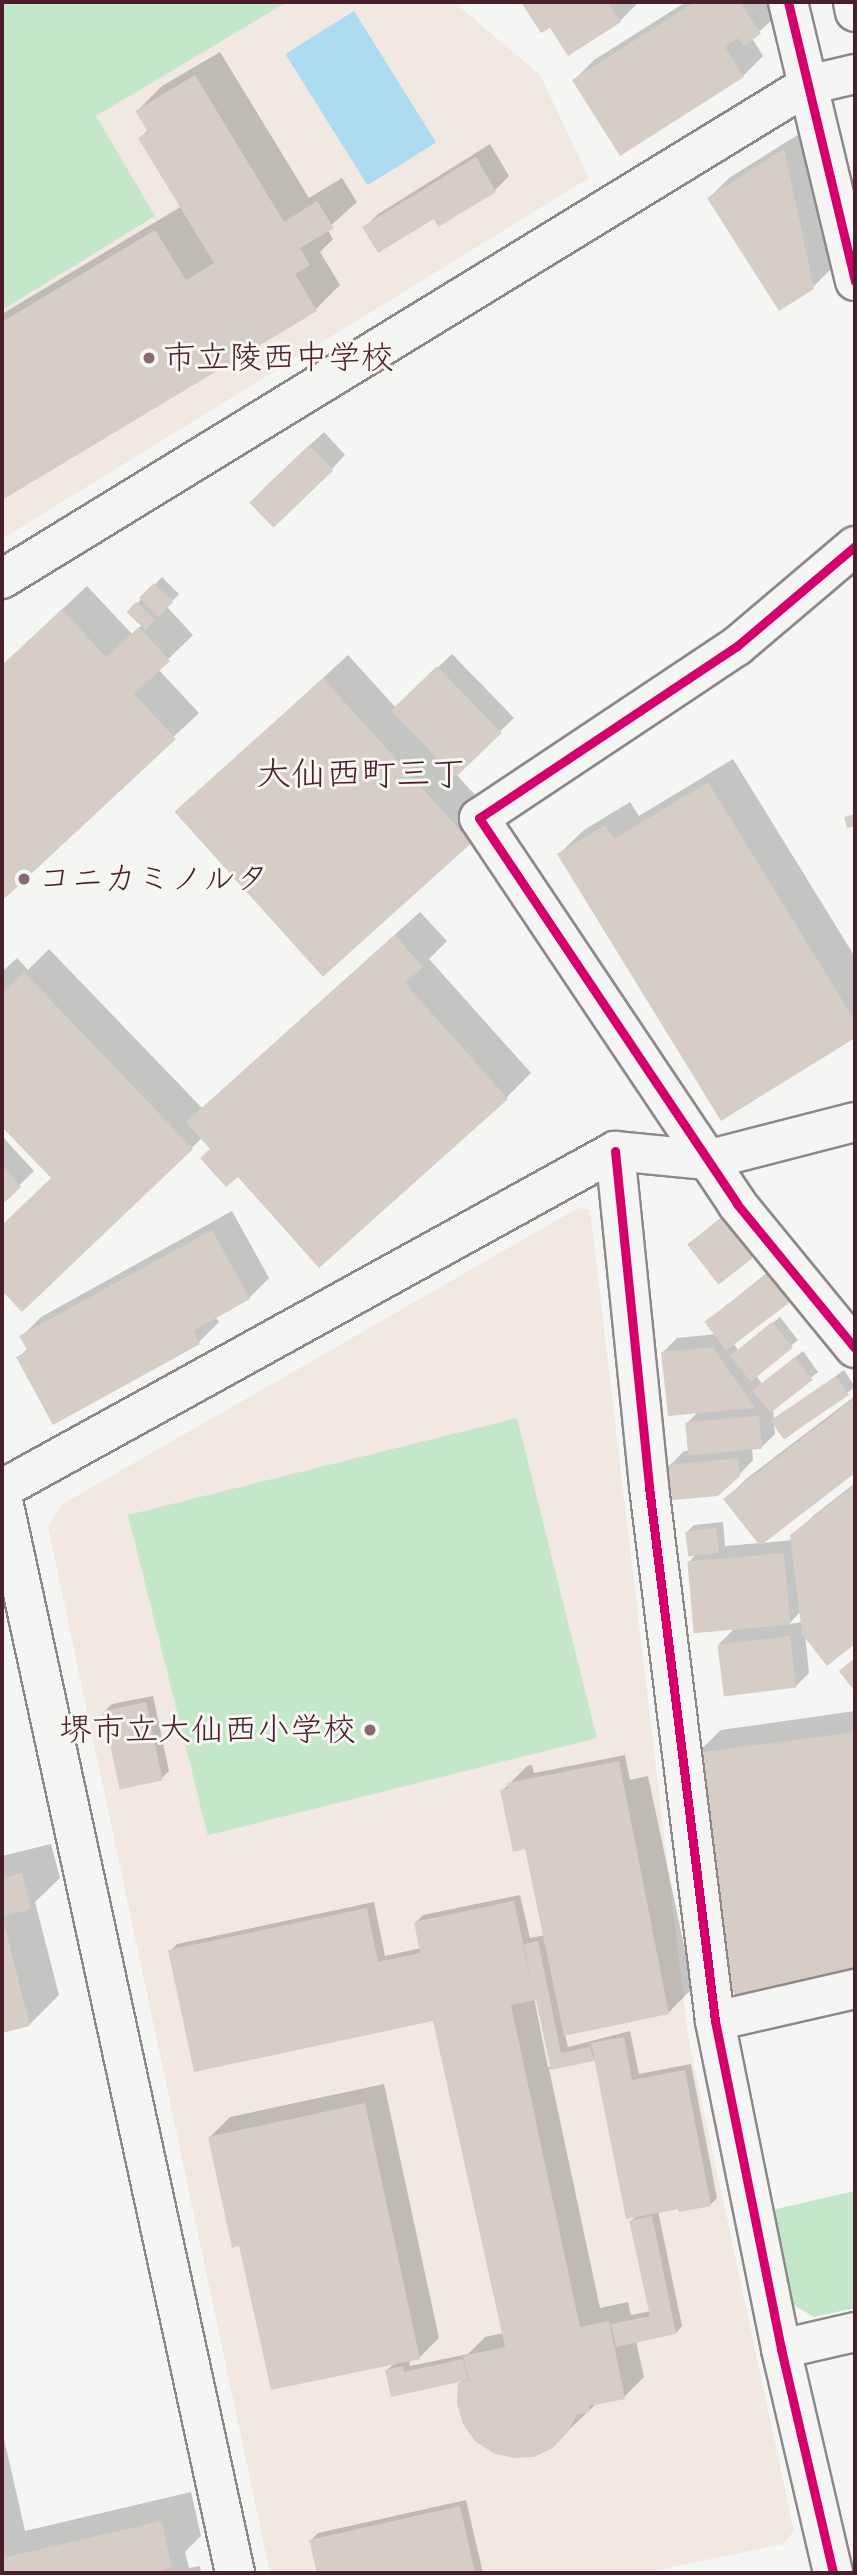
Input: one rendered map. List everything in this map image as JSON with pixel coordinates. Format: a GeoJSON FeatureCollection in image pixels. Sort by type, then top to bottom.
{"type":"FeatureCollection","features":[{"type":"Feature","properties":{"kind":"street"},"geometry":{"type":"LineString","coordinates":[[788,2],[855,281]]}},
{"type":"Feature","properties":{"kind":"street"},"geometry":{"type":"LineString","coordinates":[[853,2],[855,12]]}},
{"type":"Feature","properties":{"kind":"street"},"geometry":{"type":"LineString","coordinates":[[2,579],[808,85],[855,74]]}},
{"type":"Feature","properties":{"kind":"street"},"geometry":{"type":"LineString","coordinates":[[855,546],[737,646],[478,818],[737,1204],[855,1348]]}},
{"type":"Feature","properties":{"kind":"street"},"geometry":{"type":"LineString","coordinates":[[2,1489],[615,1151],[707,1160],[855,1122]]}},
{"type":"Feature","properties":{"kind":"street"},"geometry":{"type":"LineString","coordinates":[[615,1151],[649,1487],[715,2021],[781,2349],[833,2573],[855,2568]]}},
{"type":"Feature","properties":{"kind":"street"},"geometry":{"type":"LineString","coordinates":[[2,1496],[235,2573]]}},
{"type":"Feature","properties":{"kind":"street"},"geometry":{"type":"LineString","coordinates":[[715,2021],[855,1989]]}},
{"type":"Feature","properties":{"kind":"street"},"geometry":{"type":"LineString","coordinates":[[781,2349],[855,2332]]}},
{"type":"Feature","properties":{"kind":"shaded area","name":"市立陵西中学校"},"geometry":{"type":"Polygon","coordinates":[[[2,2],[454,2],[540,75],[589,178],[2,539],[2,2]]]}},
{"type":"Feature","properties":{"kind":"shaded area","name":"堺市立大仙西小学校"},"geometry":{"type":"Polygon","coordinates":[[[578,1208],[590,1210],[688,2037],[794,2531],[783,2544],[643,2573],[270,2573],[48,1527],[61,1505],[578,1208]]]}},
{"type":"Feature","properties":{"kind":"green space"},"geometry":{"type":"Polygon","coordinates":[[[2,2],[287,2],[96,116],[155,216],[2,310],[2,2]]]}},
{"type":"Feature","properties":{"kind":"green space"},"geometry":{"type":"Polygon","coordinates":[[[517,1418],[597,1738],[208,1835],[128,1515],[517,1418]]]}},
{"type":"Feature","properties":{"kind":"green space"},"geometry":{"type":"Polygon","coordinates":[[[855,2191],[855,2308],[814,2317],[792,2304],[772,2210],[855,2191]]]}},
{"type":"Feature","properties":{"kind":"water"},"geometry":{"type":"Polygon","coordinates":[[[354,11],[436,142],[367,185],[285,54],[354,11]]]}},
{"type":"Feature","properties":{"kind":"building"},"geometry":{"type":"Polygon","coordinates":[[[521,2],[608,2],[621,22],[568,56],[550,28],[541,33],[521,2]]]}},
{"type":"Feature","properties":{"kind":"building"},"geometry":{"type":"Polygon","coordinates":[[[695,2],[740,2],[761,34],[743,46],[738,38],[725,47],[744,77],[620,156],[572,80],[695,2]]]}},
{"type":"Feature","properties":{"kind":"building"},"geometry":{"type":"Polygon","coordinates":[[[195,75],[284,222],[317,201],[334,228],[300,248],[310,265],[295,274],[317,311],[2,500],[2,322],[155,230],[186,280],[214,263],[138,138],[148,132],[135,111],[195,75]]]}},
{"type":"Feature","properties":{"kind":"building"},"geometry":{"type":"Polygon","coordinates":[[[784,149],[814,289],[779,311],[707,198],[784,149]]]}},
{"type":"Feature","properties":{"kind":"building"},"geometry":{"type":"Polygon","coordinates":[[[476,157],[496,192],[438,227],[434,219],[378,253],[362,227],[476,157]]]}},
{"type":"Feature","properties":{"kind":"building"},"geometry":{"type":"Polygon","coordinates":[[[309,445],[333,470],[274,528],[249,503],[309,445]]]}},
{"type":"Feature","properties":{"kind":"building"},"geometry":{"type":"Polygon","coordinates":[[[154,583],[173,602],[158,617],[139,598],[154,583]]]}},
{"type":"Feature","properties":{"kind":"building"},"geometry":{"type":"Polygon","coordinates":[[[136,602],[155,620],[145,630],[126,612],[136,602]]]}},
{"type":"Feature","properties":{"kind":"building"},"geometry":{"type":"Polygon","coordinates":[[[62,609],[106,657],[139,627],[170,661],[134,694],[176,739],[2,901],[2,665],[62,609]]]}},
{"type":"Feature","properties":{"kind":"building"},"geometry":{"type":"Polygon","coordinates":[[[437,666],[502,733],[456,777],[391,710],[437,666]]]}},
{"type":"Feature","properties":{"kind":"building"},"geometry":{"type":"Polygon","coordinates":[[[323,678],[472,843],[323,977],[174,812],[323,678]]]}},
{"type":"Feature","properties":{"kind":"building"},"geometry":{"type":"Polygon","coordinates":[[[708,782],[855,1021],[855,1038],[721,1121],[557,854],[605,825],[614,839],[708,782]]]}},
{"type":"Feature","properties":{"kind":"building"},"geometry":{"type":"Polygon","coordinates":[[[855,814],[855,826],[847,828],[844,817],[855,814]]]}},
{"type":"Feature","properties":{"kind":"building"},"geometry":{"type":"Polygon","coordinates":[[[395,935],[423,967],[405,983],[508,1099],[319,1268],[238,1177],[226,1187],[200,1158],[210,1149],[186,1122],[395,935]]]}},
{"type":"Feature","properties":{"kind":"building"},"geometry":{"type":"Polygon","coordinates":[[[24,972],[193,1149],[22,1312],[2,1291],[2,1225],[51,1178],[2,1127],[2,993],[24,972]]]}},
{"type":"Feature","properties":{"kind":"building"},"geometry":{"type":"Polygon","coordinates":[[[2,1165],[21,1187],[2,1205],[2,1165]]]}},
{"type":"Feature","properties":{"kind":"building"},"geometry":{"type":"Polygon","coordinates":[[[721,1218],[752,1258],[719,1285],[687,1244],[721,1218]]]}},
{"type":"Feature","properties":{"kind":"building"},"geometry":{"type":"Polygon","coordinates":[[[212,1230],[250,1299],[193,1331],[200,1344],[53,1425],[16,1357],[28,1351],[19,1336],[212,1230]]]}},
{"type":"Feature","properties":{"kind":"building"},"geometry":{"type":"Polygon","coordinates":[[[769,1273],[791,1302],[726,1350],[704,1322],[769,1273]]]}},
{"type":"Feature","properties":{"kind":"building"},"geometry":{"type":"Polygon","coordinates":[[[772,1322],[793,1348],[751,1382],[730,1356],[772,1322]]]}},
{"type":"Feature","properties":{"kind":"building"},"geometry":{"type":"Polygon","coordinates":[[[713,1347],[755,1408],[668,1416],[661,1352],[713,1347]]]}},
{"type":"Feature","properties":{"kind":"building"},"geometry":{"type":"Polygon","coordinates":[[[795,1357],[813,1380],[770,1413],[752,1390],[795,1357]]]}},
{"type":"Feature","properties":{"kind":"building"},"geometry":{"type":"Polygon","coordinates":[[[836,1376],[849,1395],[783,1439],[771,1420],[836,1376]]]}},
{"type":"Feature","properties":{"kind":"building"},"geometry":{"type":"Polygon","coordinates":[[[855,1398],[855,1473],[760,1546],[723,1499],[855,1398]]]}},
{"type":"Feature","properties":{"kind":"building"},"geometry":{"type":"Polygon","coordinates":[[[759,1416],[762,1449],[688,1455],[685,1422],[759,1416]]]}},
{"type":"Feature","properties":{"kind":"building"},"geometry":{"type":"Polygon","coordinates":[[[738,1458],[740,1476],[718,1496],[672,1500],[668,1465],[738,1458]]]}},
{"type":"Feature","properties":{"kind":"building"},"geometry":{"type":"Polygon","coordinates":[[[855,1485],[855,1644],[827,1666],[802,1634],[790,1535],[855,1485]]]}},
{"type":"Feature","properties":{"kind":"building"},"geometry":{"type":"Polygon","coordinates":[[[716,1528],[719,1553],[688,1557],[685,1532],[716,1528]]]}},
{"type":"Feature","properties":{"kind":"building"},"geometry":{"type":"Polygon","coordinates":[[[784,1553],[790,1625],[694,1633],[687,1561],[784,1553]]]}},
{"type":"Feature","properties":{"kind":"building"},"geometry":{"type":"Polygon","coordinates":[[[790,1636],[796,1688],[724,1697],[718,1645],[790,1636]]]}},
{"type":"Feature","properties":{"kind":"building"},"geometry":{"type":"Polygon","coordinates":[[[855,1658],[855,1692],[839,1671],[855,1658]]]}},
{"type":"Feature","properties":{"kind":"building"},"geometry":{"type":"Polygon","coordinates":[[[146,1702],[163,1780],[120,1789],[103,1711],[146,1702]]]}},
{"type":"Feature","properties":{"kind":"building"},"geometry":{"type":"Polygon","coordinates":[[[855,1732],[855,1972],[740,1998],[727,1987],[695,1753],[855,1732]]]}},
{"type":"Feature","properties":{"kind":"building"},"geometry":{"type":"Polygon","coordinates":[[[619,1761],[669,2014],[564,2036],[525,1849],[513,1852],[500,1790],[508,1789],[507,1783],[619,1761]]]}},
{"type":"Feature","properties":{"kind":"building"},"geometry":{"type":"Polygon","coordinates":[[[22,1873],[31,1909],[2,1917],[2,1878],[22,1873]]]}},
{"type":"Feature","properties":{"kind":"building"},"geometry":{"type":"Polygon","coordinates":[[[514,1901],[534,1995],[524,1944],[538,1941],[561,2053],[590,2047],[594,2061],[551,2070],[536,2000],[511,2005],[580,2327],[609,2321],[625,2399],[589,2406],[590,2412],[577,2415],[567,2433],[553,2448],[534,2457],[513,2458],[493,2453],[475,2441],[463,2424],[457,2404],[458,2383],[476,2379],[469,2380],[463,2356],[505,2347],[433,2021],[194,2072],[168,1950],[367,1908],[378,1962],[420,1953],[414,1922],[514,1901]]]}},
{"type":"Feature","properties":{"kind":"building"},"geometry":{"type":"Polygon","coordinates":[[[2,1920],[30,2026],[2,2033],[2,1920]]]}},
{"type":"Feature","properties":{"kind":"building"},"geometry":{"type":"Polygon","coordinates":[[[624,2037],[632,2080],[685,2070],[711,2206],[626,2219],[591,2043],[624,2037]]]}},
{"type":"Feature","properties":{"kind":"building"},"geometry":{"type":"Polygon","coordinates":[[[365,2103],[420,2359],[271,2390],[239,2246],[232,2248],[208,2137],[365,2103]]]}},
{"type":"Feature","properties":{"kind":"building"},"geometry":{"type":"Polygon","coordinates":[[[652,2216],[676,2334],[616,2347],[611,2324],[650,2316],[629,2221],[652,2216]]]}},
{"type":"Feature","properties":{"kind":"building"},"geometry":{"type":"Polygon","coordinates":[[[463,2359],[468,2380],[391,2397],[385,2370],[403,2366],[404,2372],[463,2359]]]}},
{"type":"Feature","properties":{"kind":"building"},"geometry":{"type":"Polygon","coordinates":[[[460,2506],[475,2573],[317,2573],[309,2540],[460,2506]]]}},
{"type":"Feature","properties":{"kind":"building"},"geometry":{"type":"Polygon","coordinates":[[[161,2521],[172,2567],[154,2573],[2,2573],[2,2558],[161,2521]]]}},
{"type":"Feature","properties":{"kind":"cycle path"},"geometry":{"type":"LineString","coordinates":[[788,2],[855,281]]}},
{"type":"Feature","properties":{"kind":"cycle path"},"geometry":{"type":"LineString","coordinates":[[855,546],[737,646],[479,818],[737,1204],[855,1348]]}},
{"type":"Feature","properties":{"kind":"cycle path"},"geometry":{"type":"LineString","coordinates":[[615,1151],[649,1487],[715,2021],[781,2349],[833,2573]]}},
{"type":"Feature","properties":{"kind":"place","name":"市立陵西中学校"},"geometry":{"type":"Point","coordinates":[149,358]}},
{"type":"Feature","properties":{"kind":"place","name":"コニカミノルタ"},"geometry":{"type":"Point","coordinates":[24,879]}},
{"type":"Feature","properties":{"kind":"place","name":"堺市立大仙西小学校"},"geometry":{"type":"Point","coordinates":[370,1730]}},
{"type":"Feature","properties":{"kind":"district","name":"大仙西町三丁"},"geometry":{"type":"Point","coordinates":[361,774]}}]}
